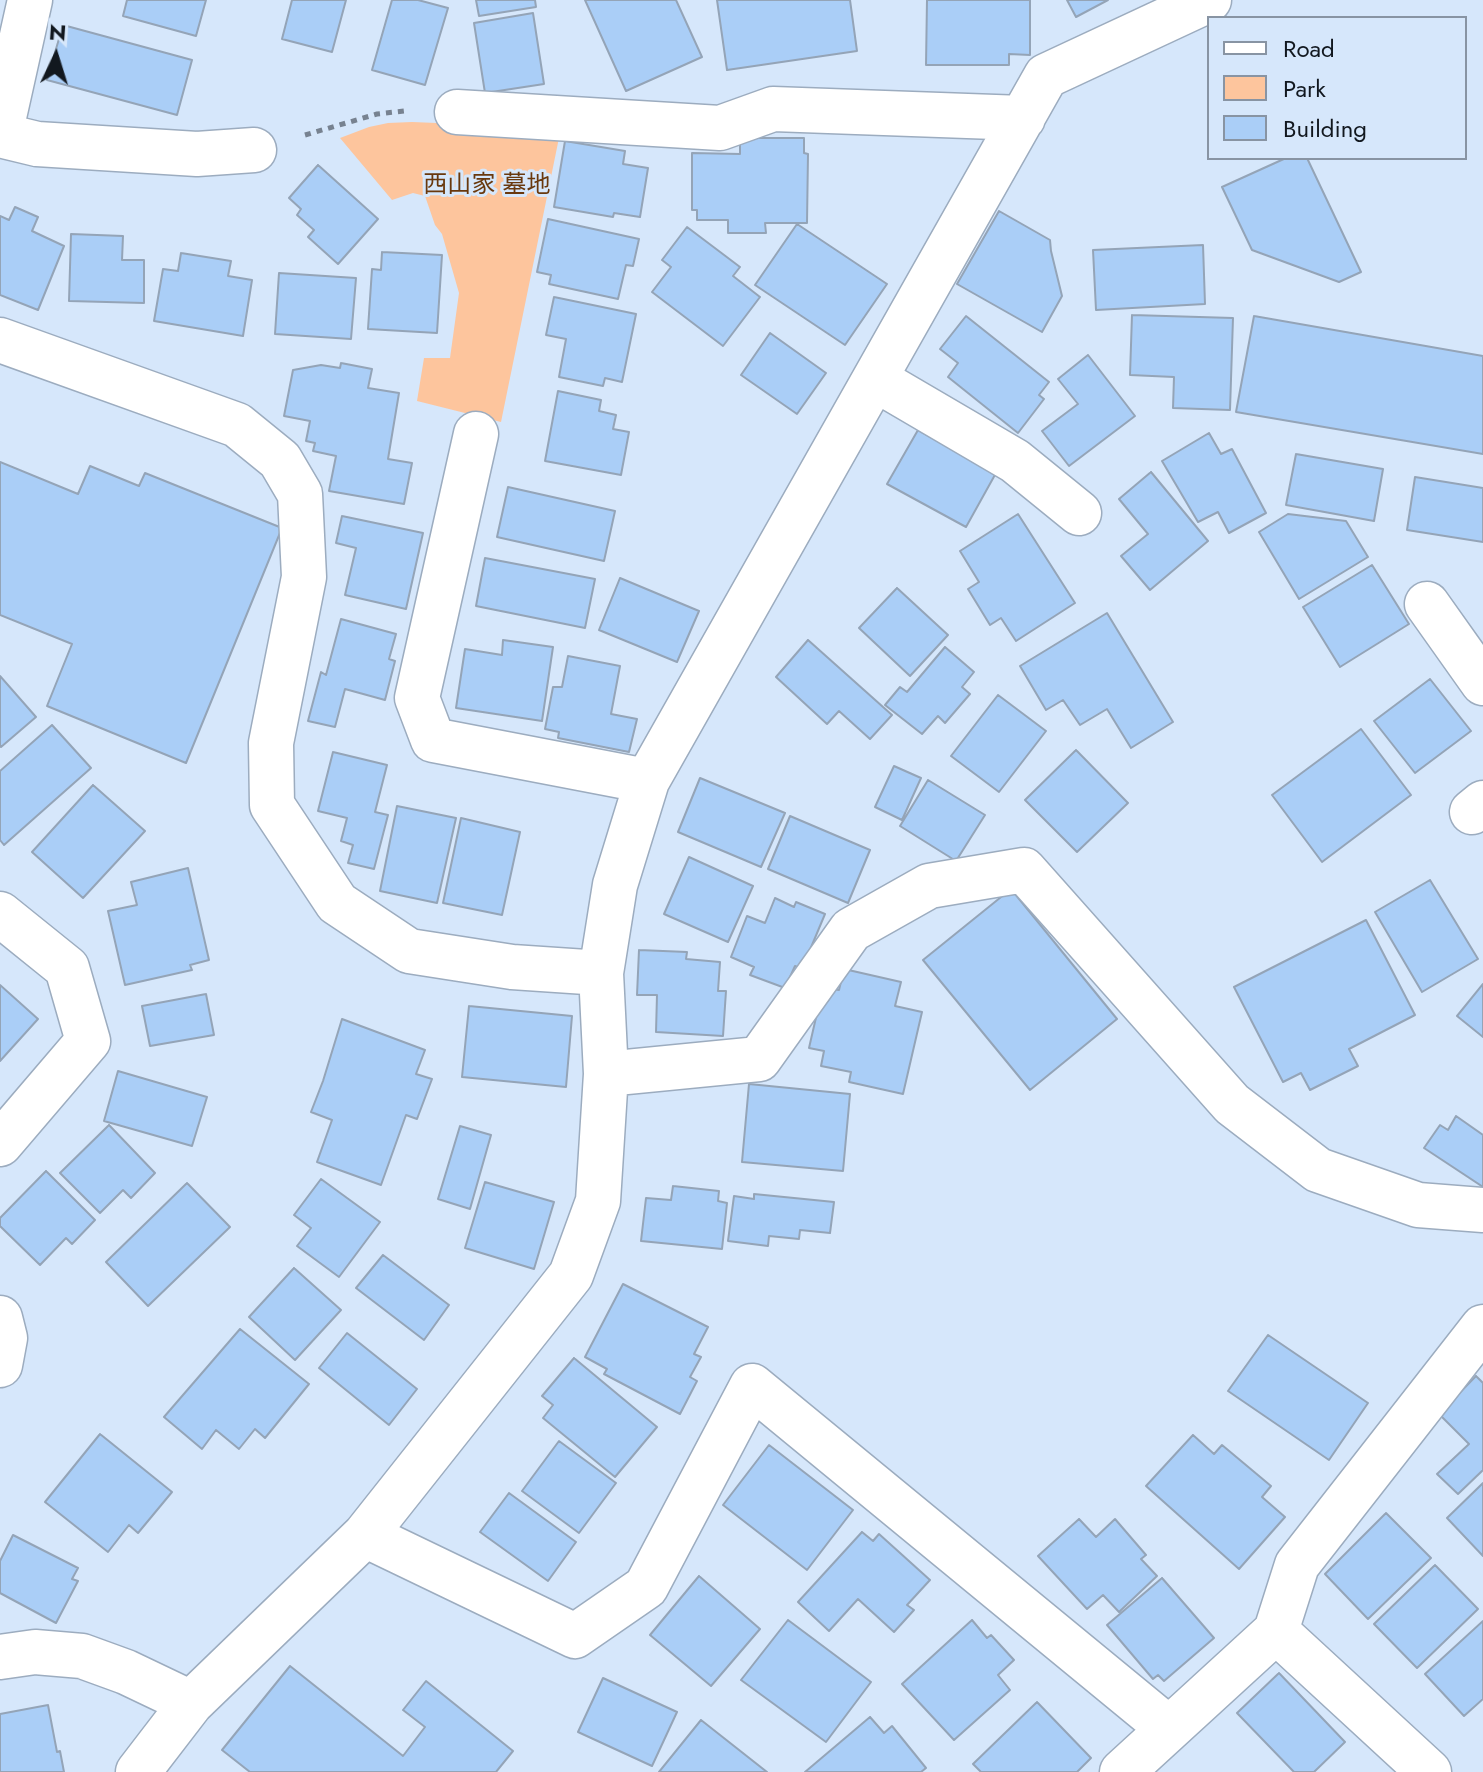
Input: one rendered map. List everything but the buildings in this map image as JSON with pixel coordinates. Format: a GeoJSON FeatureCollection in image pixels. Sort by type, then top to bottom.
{"type":"FeatureCollection","features":[{"type":"Feature","properties":{"kind":"street"},"geometry":{"type":"LineString","coordinates":[[30,0],[0,135],[37,144],[197,154],[254,150]]}},
{"type":"Feature","properties":{"kind":"street"},"geometry":{"type":"LineString","coordinates":[[138,1772],[191,1703],[365,1535],[571,1275],[598,1201],[606,1074],[601,973],[615,885],[647,781],[1046,76],[1209,0]]}},
{"type":"Feature","properties":{"kind":"street"},"geometry":{"type":"LineString","coordinates":[[457,112],[720,128],[773,109],[1023,118]]}},
{"type":"Feature","properties":{"kind":"street"},"geometry":{"type":"LineString","coordinates":[[0,340],[237,425],[280,460],[300,494],[304,577],[271,743],[272,805],[337,903],[409,951],[512,967],[601,973]]}},
{"type":"Feature","properties":{"kind":"street"},"geometry":{"type":"LineString","coordinates":[[875,379],[1015,461],[1079,513]]}},
{"type":"Feature","properties":{"kind":"street"},"geometry":{"type":"LineString","coordinates":[[476,434],[417,698],[433,740],[647,781]]}},
{"type":"Feature","properties":{"kind":"street"},"geometry":{"type":"LineString","coordinates":[[1427,604],[1483,683]]}},
{"type":"Feature","properties":{"kind":"street"},"geometry":{"type":"LineString","coordinates":[[606,1074],[759,1059],[851,930],[929,886],[1024,870],[1232,1104],[1318,1170],[1418,1205],[1483,1210]]}},
{"type":"Feature","properties":{"kind":"street"},"geometry":{"type":"LineString","coordinates":[[0,914],[67,968],[88,1041],[0,1144]]}},
{"type":"Feature","properties":{"kind":"street"},"geometry":{"type":"LineString","coordinates":[[0,1318],[5,1338],[0,1365]]}},
{"type":"Feature","properties":{"kind":"street"},"geometry":{"type":"LineString","coordinates":[[1122,1772],[1276,1631],[1297,1565],[1483,1327]]}},
{"type":"Feature","properties":{"kind":"street"},"geometry":{"type":"LineString","coordinates":[[365,1535],[575,1636],[646,1587],[752,1386],[1168,1728]]}},
{"type":"Feature","properties":{"kind":"street"},"geometry":{"type":"LineString","coordinates":[[1276,1631],[1429,1772]]}},
{"type":"Feature","properties":{"kind":"street"},"geometry":{"type":"LineString","coordinates":[[0,1657],[35,1652],[82,1656],[126,1672],[191,1703]]}},
{"type":"Feature","properties":{"kind":"path"},"geometry":{"type":"LineString","coordinates":[[254,150],[377,114],[406,110],[457,112]]}},
{"type":"Feature","properties":{"kind":"green space","name":"西山家 墓地"},"geometry":{"type":"Polygon","coordinates":[[[412,122],[561,128],[501,422],[417,401],[424,358],[450,358],[459,293],[442,234],[435,225],[425,196],[413,193],[392,200],[340,138],[369,127],[412,122]]]}}]}
